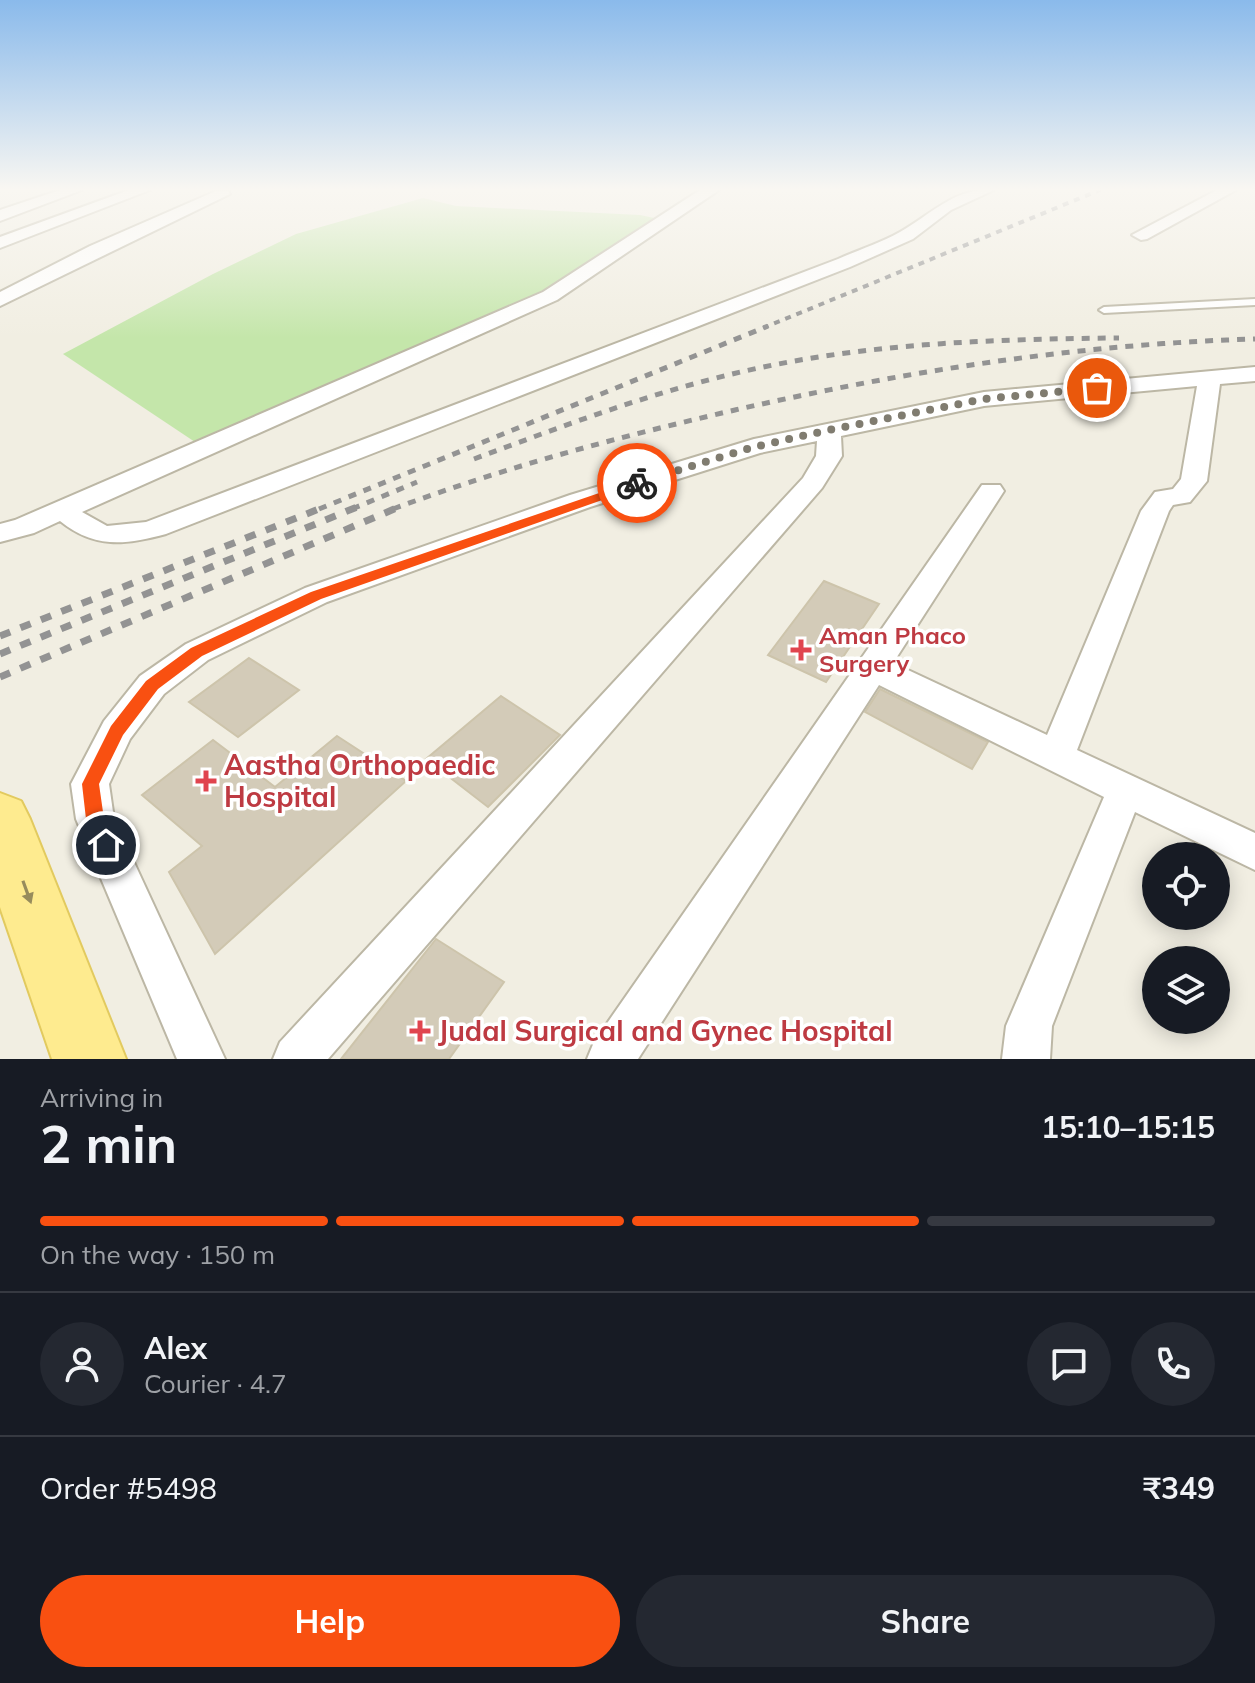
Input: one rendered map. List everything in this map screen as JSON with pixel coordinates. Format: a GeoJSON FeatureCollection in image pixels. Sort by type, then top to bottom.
{"type":"FeatureCollection","features":[{"type":"Feature","properties":{"kind":"main road"},"geometry":{"type":"LineString","coordinates":[[0,819],[89,1059]]}},
{"type":"Feature","properties":{"kind":"street"},"geometry":{"type":"LineString","coordinates":[[0,300],[120,239]]}},
{"type":"Feature","properties":{"kind":"street"},"geometry":{"type":"LineString","coordinates":[[0,533],[8,533],[63,510],[550,296],[636,239]]}},
{"type":"Feature","properties":{"kind":"street"},"geometry":{"type":"LineString","coordinates":[[63,510],[89,531],[107,536],[130,535],[156,528],[844,263],[897,239]]}},
{"type":"Feature","properties":{"kind":"street"},"geometry":{"type":"LineString","coordinates":[[201,1059],[95,819],[90,784],[116,731],[152,685],[197,652],[316,595],[580,501],[754,447],[984,399],[1255,374]]}},
{"type":"Feature","properties":{"kind":"street"},"geometry":{"type":"LineString","coordinates":[[1057,755],[1155,511],[1164,498],[1181,496],[1190,490],[1194,481],[1210,377]]}},
{"type":"Feature","properties":{"kind":"street"},"geometry":{"type":"LineString","coordinates":[[297,1059],[813,482],[829,456],[829,430]]}},
{"type":"Feature","properties":{"kind":"street"},"geometry":{"type":"LineString","coordinates":[[611,1059],[991,491]]}},
{"type":"Feature","properties":{"kind":"street"},"geometry":{"type":"LineString","coordinates":[[873,668],[1255,852]]}},
{"type":"Feature","properties":{"kind":"street"},"geometry":{"type":"LineString","coordinates":[[1026,1059],[1029,1026],[1126,788]]}},
{"type":"Feature","properties":{"kind":"lane"},"geometry":{"type":"LineString","coordinates":[[1104,310],[1255,302]]}},
{"type":"Feature","properties":{"kind":"green space"},"geometry":{"type":"Polygon","coordinates":[[[285,239],[630,239],[562,287],[201,446],[63,354],[285,239]]]}},
{"type":"Feature","properties":{"kind":"building"},"geometry":{"type":"Polygon","coordinates":[[[824,581],[879,604],[826,682],[768,655],[824,581]]]}},
{"type":"Feature","properties":{"kind":"building"},"geometry":{"type":"Polygon","coordinates":[[[249,658],[299,690],[238,737],[189,702],[249,658]]]}},
{"type":"Feature","properties":{"kind":"building"},"geometry":{"type":"Polygon","coordinates":[[[880,689],[988,742],[972,769],[865,712],[880,689]]]}},
{"type":"Feature","properties":{"kind":"building"},"geometry":{"type":"Polygon","coordinates":[[[501,696],[560,735],[488,807],[426,759],[501,696]]]}},
{"type":"Feature","properties":{"kind":"building"},"geometry":{"type":"Polygon","coordinates":[[[337,736],[406,781],[215,954],[169,872],[202,846],[142,795],[213,740],[275,787],[337,736]]]}},
{"type":"Feature","properties":{"kind":"building"},"geometry":{"type":"Polygon","coordinates":[[[436,939],[504,982],[449,1059],[341,1059],[436,939]]]}},
{"type":"Feature","properties":{"kind":"railway"},"geometry":{"type":"LineString","coordinates":[[763,328],[979,239]]}},
{"type":"Feature","properties":{"kind":"railway"},"geometry":{"type":"LineString","coordinates":[[320,509],[768,326]]}},
{"type":"Feature","properties":{"kind":"railway"},"geometry":{"type":"LineString","coordinates":[[474,459],[642,399],[710,379],[791,362],[931,344],[1119,338]]}},
{"type":"Feature","properties":{"kind":"railway"},"geometry":{"type":"LineString","coordinates":[[393,509],[520,466],[605,442],[864,383],[1059,353],[1255,339]]}},
{"type":"Feature","properties":{"kind":"railway"},"geometry":{"type":"LineString","coordinates":[[352,509],[417,482]]}},
{"type":"Feature","properties":{"kind":"railway"},"geometry":{"type":"LineString","coordinates":[[320,509],[324,507]]}},
{"type":"Feature","properties":{"kind":"railway"},"geometry":{"type":"LineString","coordinates":[[0,654],[357,507]]}},
{"type":"Feature","properties":{"kind":"railway"},"geometry":{"type":"LineString","coordinates":[[0,677],[399,507]]}},
{"type":"Feature","properties":{"kind":"railway"},"geometry":{"type":"LineString","coordinates":[[0,636],[320,509]]}},
{"type":"Feature","properties":{"kind":"way so far"},"geometry":{"type":"LineString","coordinates":[[637,483],[754,447],[829,430],[984,399],[1097,388]]}},
{"type":"Feature","properties":{"kind":"place","name":"Aman Phaco Surgery"},"geometry":{"type":"Point","coordinates":[801,650]}},
{"type":"Feature","properties":{"kind":"place","name":"Aastha Orthopaedic Hospital"},"geometry":{"type":"Point","coordinates":[206,781]}},
{"type":"Feature","properties":{"kind":"place","name":"Judal Surgical and Gynec Hospital"},"geometry":{"type":"Point","coordinates":[420,1031]}},
{"type":"Feature","properties":{"kind":"route"},"geometry":{"type":"LineString","coordinates":[[106,845],[95,819],[90,784],[116,731],[152,685],[197,652],[316,595],[637,483]]}}]}
